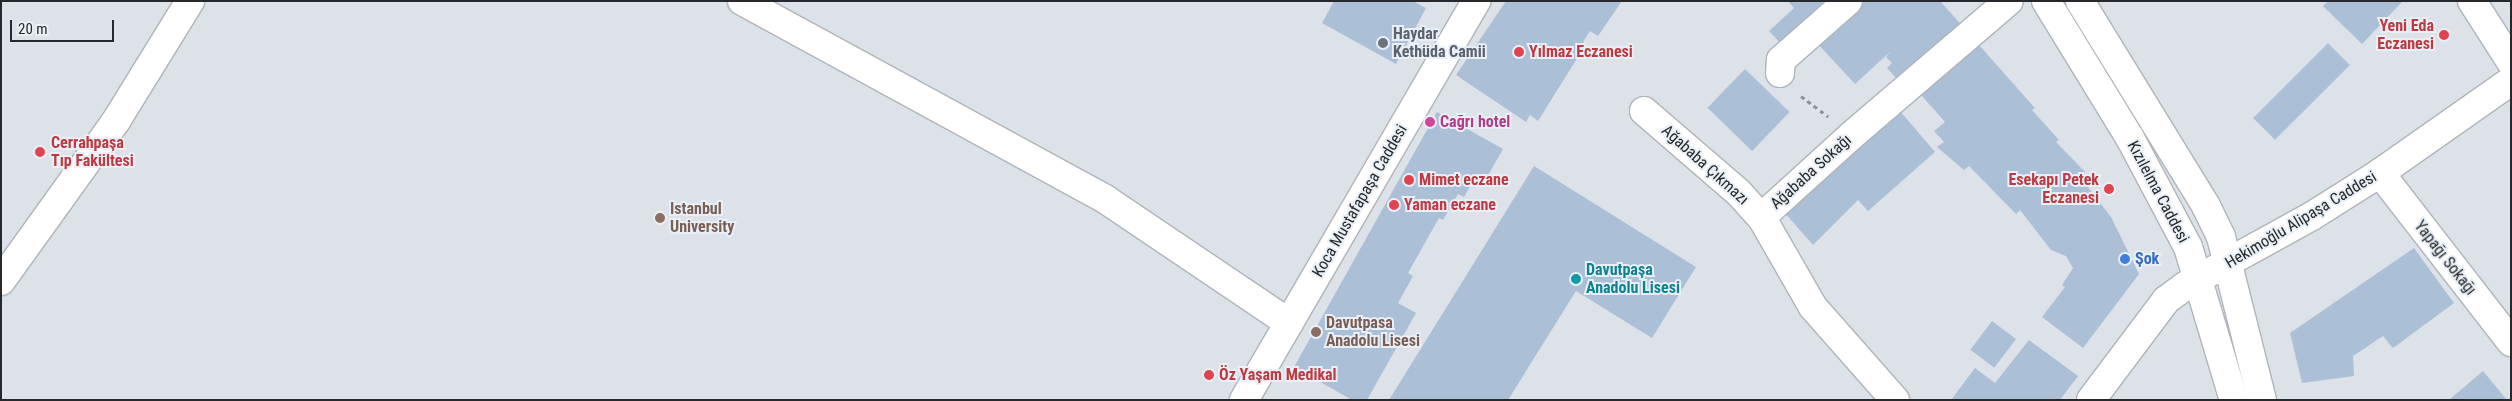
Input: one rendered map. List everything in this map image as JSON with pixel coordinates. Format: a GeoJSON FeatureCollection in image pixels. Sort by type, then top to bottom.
{"type":"FeatureCollection","features":[{"type":"Feature","properties":{"kind":"street"},"geometry":{"type":"LineString","coordinates":[[1,281],[116,121],[190,1]]}},
{"type":"Feature","properties":{"kind":"street"},"geometry":{"type":"LineString","coordinates":[[742,1],[1105,199],[1289,323]]}},
{"type":"Feature","properties":{"kind":"street","name":"Koca Mustafapaşa Caddesi"},"geometry":{"type":"LineString","coordinates":[[1244,400],[1476,1]]}},
{"type":"Feature","properties":{"kind":"street"},"geometry":{"type":"LineString","coordinates":[[1780,73],[1781,60],[1848,1]]}},
{"type":"Feature","properties":{"kind":"street","name":"Ağababa Sokağı"},"geometry":{"type":"LineString","coordinates":[[1895,400],[1813,307],[1764,220],[1766,213],[1852,135],[2010,1]]}},
{"type":"Feature","properties":{"kind":"street","name":"Kızılelma Caddesi"},"geometry":{"type":"LineString","coordinates":[[2046,1],[2130,138],[2188,247],[2199,276],[2234,400]]}},
{"type":"Feature","properties":{"kind":"street","name":"Kızılelma Caddesi"},"geometry":{"type":"LineString","coordinates":[[2080,1],[2206,206],[2221,237],[2262,400]]}},
{"type":"Feature","properties":{"kind":"street"},"geometry":{"type":"LineString","coordinates":[[2472,1],[2511,62]]}},
{"type":"Feature","properties":{"kind":"street","name":"Hekimoğlu Alipaşa Caddesi"},"geometry":{"type":"LineString","coordinates":[[2091,400],[2166,300],[2199,276],[2228,264],[2380,174],[2511,81]]}},
{"type":"Feature","properties":{"kind":"street","name":"Ağababa Çıkmazı"},"geometry":{"type":"LineString","coordinates":[[1644,111],[1739,193],[1764,220]]}},
{"type":"Feature","properties":{"kind":"street","name":"Yapağı Sokağı"},"geometry":{"type":"LineString","coordinates":[[2380,174],[2511,342]]}},
{"type":"Feature","properties":{"kind":"path"},"geometry":{"type":"LineString","coordinates":[[1780,73],[1799,94],[1852,135]]}},
{"type":"Feature","properties":{"kind":"building","name":"Haydar Kethüda Camii"},"geometry":{"type":"Polygon","coordinates":[[[1334,1],[1413,1],[1426,8],[1396,64],[1322,23],[1334,1]]]}},
{"type":"Feature","properties":{"kind":"building"},"geometry":{"type":"Polygon","coordinates":[[[1506,1],[1622,1],[1598,36],[1590,31],[1583,42],[1586,44],[1538,121],[1530,115],[1526,122],[1456,75],[1506,1]]]}},
{"type":"Feature","properties":{"kind":"building"},"geometry":{"type":"Polygon","coordinates":[[[1788,1],[1829,1],[1782,45],[1769,31],[1794,8],[1788,1]]]}},
{"type":"Feature","properties":{"kind":"building"},"geometry":{"type":"Polygon","coordinates":[[[1862,1],[1940,1],[1966,30],[1897,79],[1887,68],[1892,63],[1886,57],[1891,51],[1855,84],[1816,42],[1862,1]]]}},
{"type":"Feature","properties":{"kind":"building"},"geometry":{"type":"Polygon","coordinates":[[[2328,1],[2403,1],[2362,44],[2323,6],[2328,1]]]}},
{"type":"Feature","properties":{"kind":"building"},"geometry":{"type":"Polygon","coordinates":[[[1971,36],[2035,108],[2032,110],[2059,140],[2056,142],[2085,172],[2080,177],[2111,217],[2139,274],[2083,348],[2042,317],[2065,287],[2062,285],[2073,268],[2066,256],[2051,250],[2020,210],[2016,214],[1969,166],[1964,170],[1937,147],[1944,142],[1934,131],[1945,122],[1914,87],[1971,36]]]}},
{"type":"Feature","properties":{"kind":"building"},"geometry":{"type":"Polygon","coordinates":[[[2328,43],[2350,65],[2275,140],[2253,118],[2328,43]]]}},
{"type":"Feature","properties":{"kind":"building"},"geometry":{"type":"Polygon","coordinates":[[[1745,69],[1790,112],[1752,151],[1707,108],[1745,69]]]}},
{"type":"Feature","properties":{"kind":"building"},"geometry":{"type":"Polygon","coordinates":[[[1899,110],[1935,152],[1868,211],[1858,200],[1813,245],[1783,211],[1899,110]]]}},
{"type":"Feature","properties":{"kind":"building"},"geometry":{"type":"Polygon","coordinates":[[[1437,112],[1503,149],[1486,179],[1477,174],[1464,197],[1458,194],[1443,220],[1439,218],[1408,273],[1413,276],[1398,303],[1416,313],[1367,400],[1352,400],[1294,367],[1437,112]]]}},
{"type":"Feature","properties":{"kind":"building","name":"Davutpaşa Anadolu Lisesi"},"geometry":{"type":"Polygon","coordinates":[[[1534,166],[1696,267],[1652,338],[1576,291],[1508,400],[1389,400],[1534,166]]]}},
{"type":"Feature","properties":{"kind":"building"},"geometry":{"type":"Polygon","coordinates":[[[2414,248],[2454,303],[2393,348],[2383,336],[2353,356],[2354,376],[2302,383],[2290,333],[2414,248]]]}},
{"type":"Feature","properties":{"kind":"building"},"geometry":{"type":"Polygon","coordinates":[[[1992,321],[2016,339],[1994,368],[1970,350],[1992,321]]]}},
{"type":"Feature","properties":{"kind":"building"},"geometry":{"type":"Polygon","coordinates":[[[2029,340],[2078,376],[2060,400],[1951,400],[1975,368],[1995,383],[2029,340]]]}},
{"type":"Feature","properties":{"kind":"building"},"geometry":{"type":"Polygon","coordinates":[[[2483,371],[2507,400],[2449,400],[2483,371]]]}},
{"type":"Feature","properties":{"kind":"place","name":"Yeni Eda Eczanesi"},"geometry":{"type":"Point","coordinates":[2444,35]}},
{"type":"Feature","properties":{"kind":"place","name":"Haydar Kethüda Camii"},"geometry":{"type":"Point","coordinates":[1383,43]}},
{"type":"Feature","properties":{"kind":"place","name":"Yılmaz Eczanesi"},"geometry":{"type":"Point","coordinates":[1519,52]}},
{"type":"Feature","properties":{"kind":"place","name":"Cağrı hotel"},"geometry":{"type":"Point","coordinates":[1430,122]}},
{"type":"Feature","properties":{"kind":"place","name":"Cerrahpaşa Tıp Fakültesi"},"geometry":{"type":"Point","coordinates":[40,152]}},
{"type":"Feature","properties":{"kind":"place","name":"Mimet eczane"},"geometry":{"type":"Point","coordinates":[1409,180]}},
{"type":"Feature","properties":{"kind":"place","name":"Esekapı Petek Eczanesi"},"geometry":{"type":"Point","coordinates":[2109,189]}},
{"type":"Feature","properties":{"kind":"place","name":"Yaman eczane"},"geometry":{"type":"Point","coordinates":[1394,205]}},
{"type":"Feature","properties":{"kind":"place","name":"Istanbul University"},"geometry":{"type":"Point","coordinates":[660,218]}},
{"type":"Feature","properties":{"kind":"place","name":"Şok"},"geometry":{"type":"Point","coordinates":[2125,259]}},
{"type":"Feature","properties":{"kind":"place","name":"Davutpaşa Anadolu Lisesi"},"geometry":{"type":"Point","coordinates":[1576,279]}},
{"type":"Feature","properties":{"kind":"place","name":"Davutpasa Anadolu Lisesi"},"geometry":{"type":"Point","coordinates":[1316,332]}},
{"type":"Feature","properties":{"kind":"place","name":"Öz Yaşam Medikal"},"geometry":{"type":"Point","coordinates":[1209,375]}}]}
